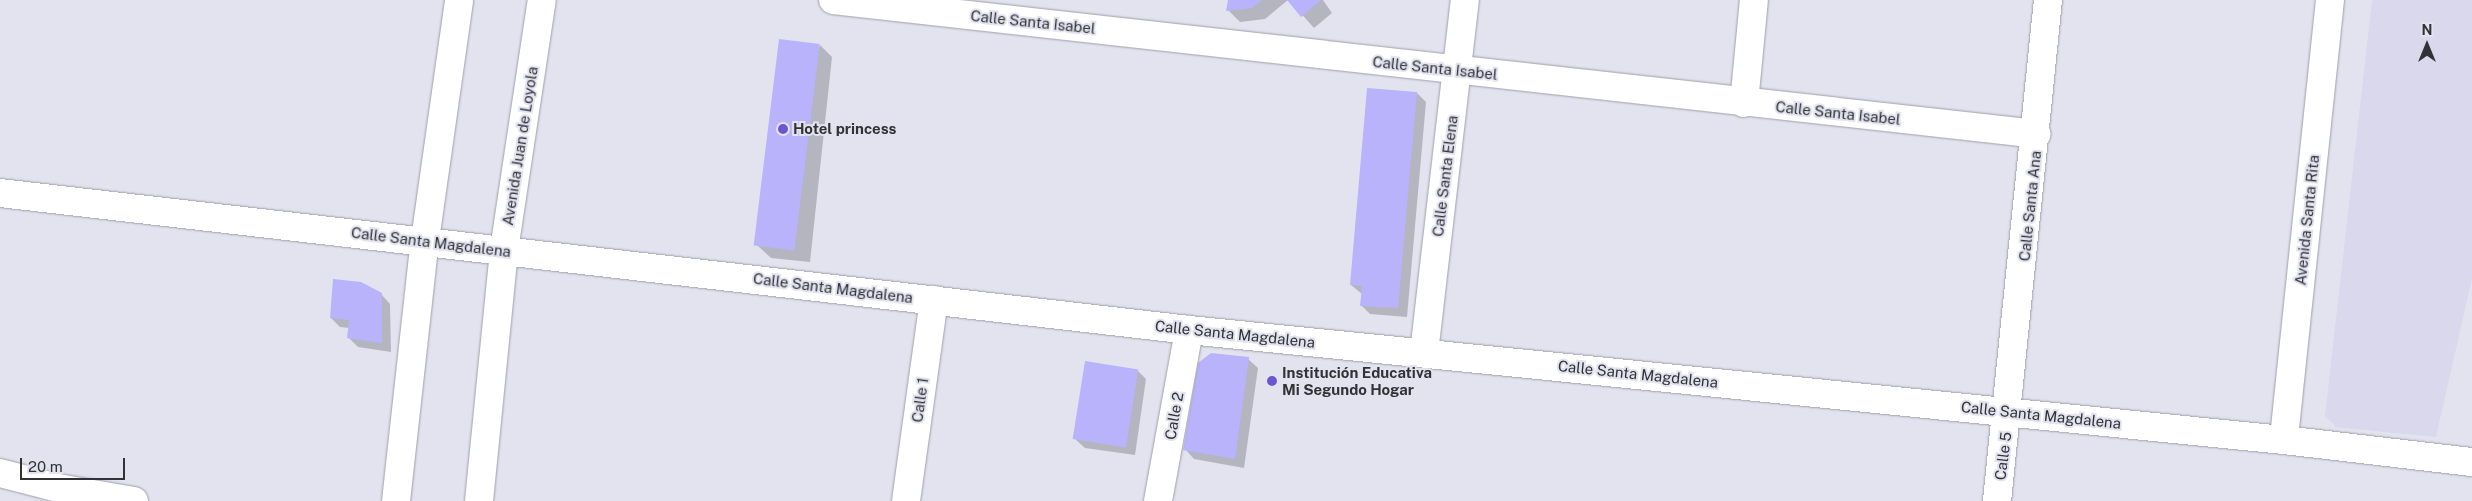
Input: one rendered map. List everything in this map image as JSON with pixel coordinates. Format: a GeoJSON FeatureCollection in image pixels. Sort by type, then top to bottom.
{"type":"FeatureCollection","features":[{"type":"Feature","properties":{"kind":"street"},"geometry":{"type":"LineString","coordinates":[[396,501],[425,240],[459,0]]}},
{"type":"Feature","properties":{"kind":"street","name":"Avenida Juan de Loyola"},"geometry":{"type":"LineString","coordinates":[[479,501],[504,250],[542,0]]}},
{"type":"Feature","properties":{"kind":"street","name":"Calle Santa Isabel"},"geometry":{"type":"LineString","coordinates":[[833,0],[1744,103],[2037,134]]}},
{"type":"Feature","properties":{"kind":"street","name":"Calle Santa Elena"},"geometry":{"type":"LineString","coordinates":[[1424,353],[1465,0]]}},
{"type":"Feature","properties":{"kind":"street"},"geometry":{"type":"LineString","coordinates":[[1744,103],[1754,0]]}},
{"type":"Feature","properties":{"kind":"street","name":"Calle Santa Ana"},"geometry":{"type":"LineString","coordinates":[[2008,411],[2037,134],[2048,0]]}},
{"type":"Feature","properties":{"kind":"street","name":"Avenida Santa Rita"},"geometry":{"type":"LineString","coordinates":[[2284,440],[2330,0]]}},
{"type":"Feature","properties":{"kind":"street","name":"Calle Santa Magdalena"},"geometry":{"type":"LineString","coordinates":[[0,193],[425,240],[1189,330],[2008,411],[2472,462]]}},
{"type":"Feature","properties":{"kind":"street","name":"Calle 1"},"geometry":{"type":"LineString","coordinates":[[906,501],[934,300]]}},
{"type":"Feature","properties":{"kind":"street","name":"Calle 2"},"geometry":{"type":"LineString","coordinates":[[1158,501],[1189,330]]}},
{"type":"Feature","properties":{"kind":"street","name":"Calle 5"},"geometry":{"type":"LineString","coordinates":[[1997,501],[2008,411]]}},
{"type":"Feature","properties":{"kind":"street"},"geometry":{"type":"LineString","coordinates":[[0,473],[55,495],[134,501]]}},
{"type":"Feature","properties":{"kind":"shaded area"},"geometry":{"type":"Polygon","coordinates":[[[2372,0],[2472,0],[2472,278],[2436,437],[2336,427],[2325,416],[2372,0]]]}},
{"type":"Feature","properties":{"kind":"building"},"geometry":{"type":"Polygon","coordinates":[[[1228,0],[1262,0],[1252,8],[1226,11],[1228,0]]]}},
{"type":"Feature","properties":{"kind":"building"},"geometry":{"type":"Polygon","coordinates":[[[1287,0],[1321,0],[1301,17],[1287,0]]]}},
{"type":"Feature","properties":{"kind":"building"},"geometry":{"type":"Polygon","coordinates":[[[779,39],[820,44],[794,250],[754,245],[779,39]]]}},
{"type":"Feature","properties":{"kind":"building"},"geometry":{"type":"Polygon","coordinates":[[[1367,88],[1417,92],[1398,308],[1360,306],[1362,286],[1350,285],[1367,88]]]}},
{"type":"Feature","properties":{"kind":"building"},"geometry":{"type":"Polygon","coordinates":[[[333,279],[361,282],[382,293],[382,343],[347,338],[349,320],[330,318],[333,279]]]}},
{"type":"Feature","properties":{"kind":"building"},"geometry":{"type":"Polygon","coordinates":[[[1211,353],[1249,357],[1235,459],[1183,450],[1198,363],[1211,353]]]}},
{"type":"Feature","properties":{"kind":"building"},"geometry":{"type":"Polygon","coordinates":[[[1085,361],[1138,369],[1126,447],[1073,439],[1085,361]]]}},
{"type":"Feature","properties":{"kind":"place","name":"Hotel princess"},"geometry":{"type":"Point","coordinates":[783,129]}},
{"type":"Feature","properties":{"kind":"place","name":"Institución Educativa Mi Segundo Hogar"},"geometry":{"type":"Point","coordinates":[1272,381]}}]}
